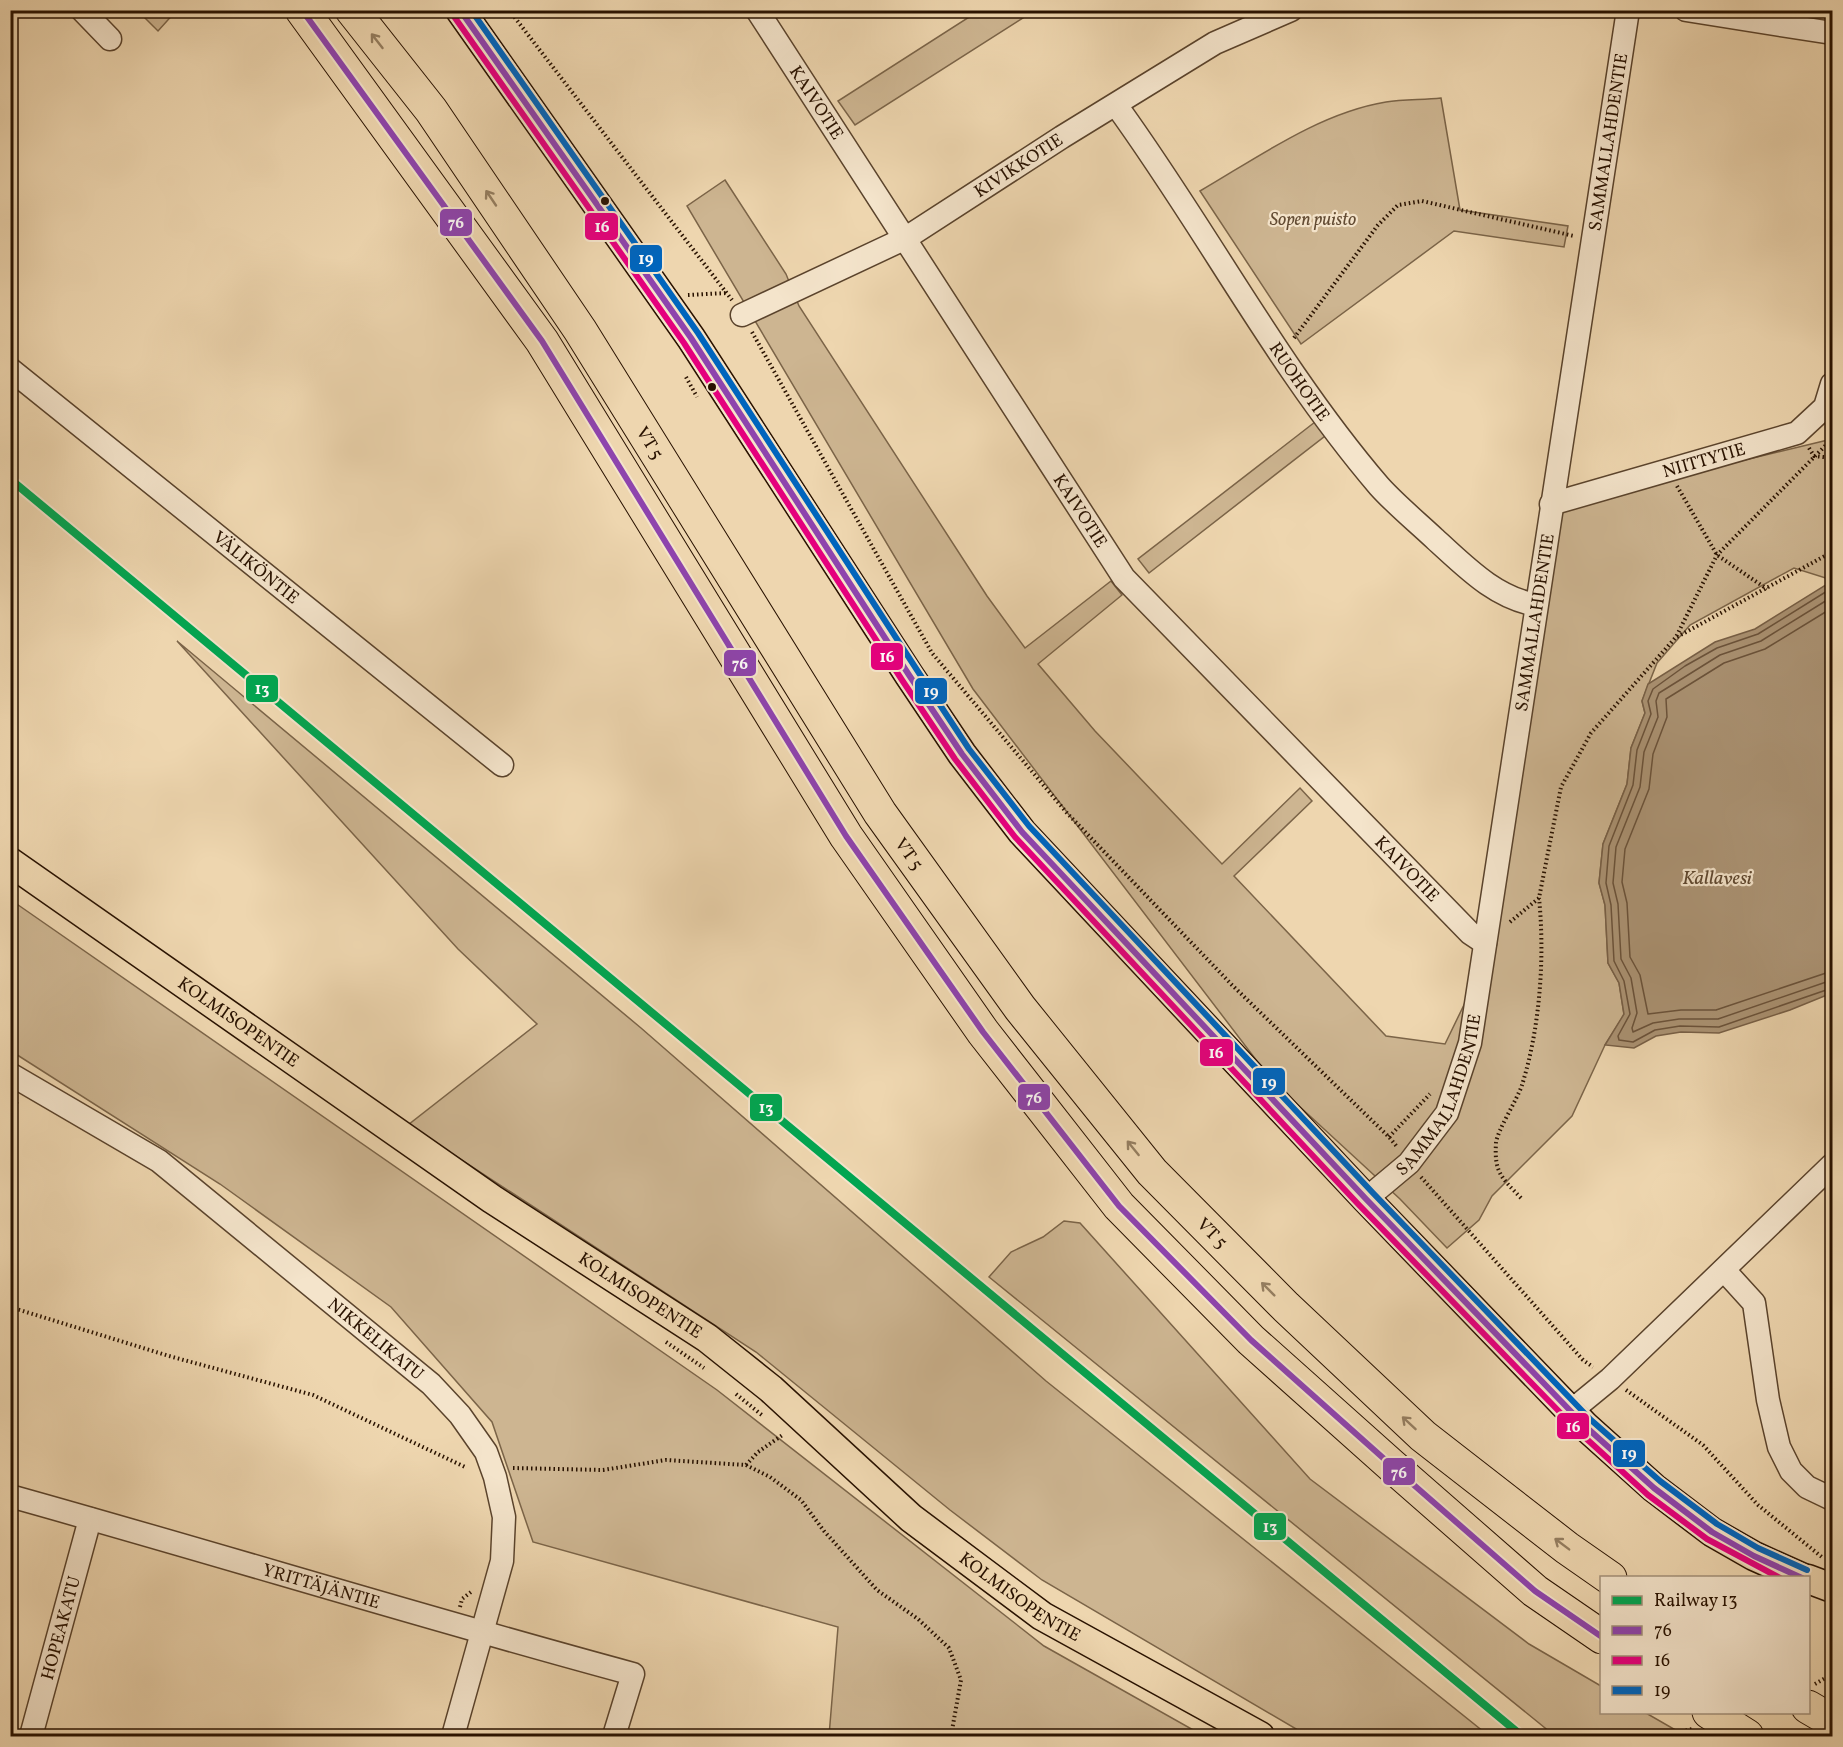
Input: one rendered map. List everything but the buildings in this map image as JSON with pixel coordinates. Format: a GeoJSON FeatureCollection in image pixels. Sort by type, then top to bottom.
{"type":"FeatureCollection","features":[{"type":"Feature","properties":{"kind":"highway"},"geometry":{"type":"LineString","coordinates":[[302,10],[542,341],[846,836],[983,1032],[1119,1206],[1251,1340],[1373,1450],[1535,1591],[1600,1636]]}},
{"type":"Feature","properties":{"kind":"highway","name":"VT 5"},"geometry":{"type":"LineString","coordinates":[[352,10],[431,110],[580,330],[880,813],[1035,1026],[1152,1172],[1286,1307],[1423,1436],[1567,1548],[1607,1576]]}},
{"type":"Feature","properties":{"kind":"highway"},"geometry":{"type":"LineString","coordinates":[[1811,1696],[1833,1721]]}},
{"type":"Feature","properties":{"kind":"highway"},"geometry":{"type":"LineString","coordinates":[[1702,1720],[1747,1737]]}},
{"type":"Feature","properties":{"kind":"main road"},"geometry":{"type":"LineString","coordinates":[[469,14],[691,338],[962,754],[1015,824],[1101,920],[1366,1199],[1572,1411],[1654,1488],[1712,1532],[1754,1556],[1799,1576]]}},
{"type":"Feature","properties":{"kind":"main road","name":"KOLMISOPENTIE"},"geometry":{"type":"LineString","coordinates":[[10,862],[492,1199],[707,1338],[771,1389],[911,1518],[1042,1616],[1260,1737]]}},
{"type":"Feature","properties":{"kind":"main road"},"geometry":{"type":"LineString","coordinates":[[1810,1579],[1833,1588]]}},
{"type":"Feature","properties":{"kind":"street"},"geometry":{"type":"LineString","coordinates":[[82,10],[110,39]]}},
{"type":"Feature","properties":{"kind":"street","name":"KAIVOTIE"},"geometry":{"type":"LineString","coordinates":[[757,10],[1124,578],[1470,933],[1485,943]]}},
{"type":"Feature","properties":{"kind":"street","name":"KIVIKKOTIE"},"geometry":{"type":"LineString","coordinates":[[742,315],[906,238],[1215,43],[1291,10]]}},
{"type":"Feature","properties":{"kind":"street","name":"SAMMALLAHDENTIE"},"geometry":{"type":"LineString","coordinates":[[1366,1199],[1409,1163],[1447,1113],[1470,1043],[1628,10]]}},
{"type":"Feature","properties":{"kind":"street"},"geometry":{"type":"LineString","coordinates":[[1686,10],[1833,33]]}},
{"type":"Feature","properties":{"kind":"street","name":"RUOHOTIE"},"geometry":{"type":"LineString","coordinates":[[1116,105],[1144,144],[1280,356],[1380,488],[1479,580],[1520,602],[1536,605]]}},
{"type":"Feature","properties":{"kind":"street","name":"VÄLIKÖNTIE"},"geometry":{"type":"LineString","coordinates":[[10,369],[502,765]]}},
{"type":"Feature","properties":{"kind":"street","name":"NIITTYTIE"},"geometry":{"type":"LineString","coordinates":[[1551,504],[1797,433],[1825,407],[1833,384]]}},
{"type":"Feature","properties":{"kind":"street","name":"NIKKELIKATU"},"geometry":{"type":"LineString","coordinates":[[10,1074],[159,1161],[431,1384],[460,1415],[486,1452],[504,1517],[502,1561],[453,1737]]}},
{"type":"Feature","properties":{"kind":"street"},"geometry":{"type":"LineString","coordinates":[[1572,1411],[1610,1379],[1833,1165]]}},
{"type":"Feature","properties":{"kind":"street"},"geometry":{"type":"LineString","coordinates":[[1724,1270],[1754,1303],[1768,1400],[1779,1447],[1791,1471],[1807,1487],[1833,1499]]}},
{"type":"Feature","properties":{"kind":"street","name":"YRITTÄJÄNTIE"},"geometry":{"type":"LineString","coordinates":[[10,1496],[633,1674],[614,1737]]}},
{"type":"Feature","properties":{"kind":"street","name":"HOPEAKATU"},"geometry":{"type":"LineString","coordinates":[[31,1737],[90,1519]]}},
{"type":"Feature","properties":{"kind":"path"},"geometry":{"type":"LineString","coordinates":[[509,10],[742,315],[932,653],[1067,813],[1232,985],[1389,1137]]}},
{"type":"Feature","properties":{"kind":"path"},"geometry":{"type":"LineString","coordinates":[[1280,356],[1378,225],[1398,205],[1422,201],[1578,237]]}},
{"type":"Feature","properties":{"kind":"path"},"geometry":{"type":"LineString","coordinates":[[1521,1198],[1498,1174],[1496,1141],[1517,1101],[1534,1046],[1544,941],[1539,898],[1561,787],[1590,733],[1676,637],[1717,555],[1814,456],[1833,440]]}},
{"type":"Feature","properties":{"kind":"path"},"geometry":{"type":"LineString","coordinates":[[1814,456],[1833,458]]}},
{"type":"Feature","properties":{"kind":"path"},"geometry":{"type":"LineString","coordinates":[[1667,471],[1717,555],[1767,590]]}},
{"type":"Feature","properties":{"kind":"path"},"geometry":{"type":"LineString","coordinates":[[1676,637],[1767,590],[1833,552]]}},
{"type":"Feature","properties":{"kind":"path"},"geometry":{"type":"LineString","coordinates":[[1485,943],[1539,898]]}},
{"type":"Feature","properties":{"kind":"path"},"geometry":{"type":"LineString","coordinates":[[10,1120],[19,1097]]}},
{"type":"Feature","properties":{"kind":"path"},"geometry":{"type":"LineString","coordinates":[[10,1307],[169,1356],[313,1395],[465,1467]]}},
{"type":"Feature","properties":{"kind":"path"},"geometry":{"type":"LineString","coordinates":[[661,1338],[709,1372]]}},
{"type":"Feature","properties":{"kind":"path"},"geometry":{"type":"LineString","coordinates":[[734,1392],[767,1420]]}},
{"type":"Feature","properties":{"kind":"path"},"geometry":{"type":"LineString","coordinates":[[776,1427],[793,1441]]}},
{"type":"Feature","properties":{"kind":"path"},"geometry":{"type":"LineString","coordinates":[[746,1465],[758,1452],[784,1434]]}},
{"type":"Feature","properties":{"kind":"path"},"geometry":{"type":"LineString","coordinates":[[452,1462],[459,1458]]}},
{"type":"Feature","properties":{"kind":"path"},"geometry":{"type":"LineString","coordinates":[[504,1467],[603,1470],[666,1460],[746,1465],[770,1477],[801,1500],[824,1531],[877,1590],[918,1619],[949,1648],[962,1680],[951,1737]]}},
{"type":"Feature","properties":{"kind":"path"},"geometry":{"type":"LineString","coordinates":[[458,1625],[462,1599],[479,1587]]}},
{"type":"Feature","properties":{"kind":"path"},"geometry":{"type":"LineString","coordinates":[[1811,1696],[1833,1674]]}},
{"type":"Feature","properties":{"kind":"path"},"geometry":{"type":"LineString","coordinates":[[1664,1737],[1702,1720]]}},
{"type":"Feature","properties":{"kind":"green space"},"geometry":{"type":"Polygon","coordinates":[[[980,10],[1034,11],[855,125],[838,101],[980,10]]]}},
{"type":"Feature","properties":{"kind":"green space"},"geometry":{"type":"Polygon","coordinates":[[[138,11],[176,11],[158,31],[138,11]]]}},
{"type":"Feature","properties":{"kind":"green space","name":"Sopen puisto"},"geometry":{"type":"Polygon","coordinates":[[[1441,98],[1460,210],[1568,226],[1564,247],[1454,231],[1301,344],[1200,191],[1289,138],[1337,116],[1386,102],[1441,98]]]}},
{"type":"Feature","properties":{"kind":"green space"},"geometry":{"type":"Polygon","coordinates":[[[725,180],[786,274],[799,306],[987,596],[1025,648],[1111,581],[1122,595],[1038,664],[1095,731],[1222,864],[1300,788],[1312,801],[1234,876],[1386,1036],[1445,1044],[1495,941],[1557,505],[1832,439],[1832,580],[1794,568],[1690,625],[1657,663],[1642,701],[1645,713],[1631,748],[1627,784],[1603,844],[1599,883],[1605,905],[1608,963],[1619,983],[1624,1015],[1605,1045],[1572,1116],[1492,1196],[1479,1220],[1447,1248],[1400,1199],[1273,1082],[973,689],[687,206],[725,180]]]}},
{"type":"Feature","properties":{"kind":"green space"},"geometry":{"type":"Polygon","coordinates":[[[1315,422],[1325,436],[1149,573],[1138,559],[1315,422]]]}},
{"type":"Feature","properties":{"kind":"green space"},"geometry":{"type":"Polygon","coordinates":[[[177,641],[641,1028],[1046,1381],[1489,1736],[1308,1736],[1042,1580],[950,1510],[756,1352],[408,1125],[537,1024],[458,949],[177,641]]]}},
{"type":"Feature","properties":{"kind":"green space"},"geometry":{"type":"Polygon","coordinates":[[[11,900],[717,1390],[1044,1646],[1204,1736],[829,1736],[838,1627],[533,1542],[492,1422],[391,1307],[220,1184],[11,1051],[11,900]]]}},
{"type":"Feature","properties":{"kind":"green space"},"geometry":{"type":"Polygon","coordinates":[[[1064,1221],[1080,1223],[1310,1479],[1529,1644],[1600,1685],[1600,1714],[1648,1714],[1686,1736],[1555,1736],[989,1277],[1011,1252],[1043,1237],[1064,1221]]]}},
{"type":"Feature","properties":{"kind":"water","name":"Kallavesi"},"geometry":{"type":"Polygon","coordinates":[[[1832,581],[1832,993],[1790,1010],[1719,1033],[1681,1032],[1656,1036],[1634,1048],[1605,1045],[1624,1014],[1619,983],[1608,963],[1605,905],[1599,883],[1603,844],[1627,784],[1631,748],[1645,713],[1642,701],[1648,684],[1715,642],[1755,629],[1832,581]]]}},
{"type":"Feature","properties":{"kind":"rail line","name":"13"},"geometry":{"type":"LineString","coordinates":[[10,479],[1522,1736]]}},
{"type":"Feature","properties":{"kind":"transit line","name":"76"},"geometry":{"type":"LineString","coordinates":[[302,10],[542,341],[846,836],[983,1032],[1119,1206],[1251,1340],[1535,1591],[1600,1636]]}},
{"type":"Feature","properties":{"kind":"transit line","name":"76"},"geometry":{"type":"LineString","coordinates":[[460,10],[691,338],[909,675],[962,754],[1022,832],[1366,1199],[1585,1426],[1654,1488],[1712,1532],[1754,1556],[1798,1576]]}},
{"type":"Feature","properties":{"kind":"transit line","name":"19"},"geometry":{"type":"LineString","coordinates":[[471,10],[698,333],[969,749],[1029,826],[1373,1193],[1591,1420],[1660,1481],[1717,1524],[1758,1548],[1807,1570]]}},
{"type":"Feature","properties":{"kind":"transit line","name":"16"},"geometry":{"type":"LineString","coordinates":[[453,15],[684,343],[902,680],[955,759],[1015,837],[1359,1205],[1579,1432],[1648,1495],[1707,1539],[1776,1576]]}}]}
